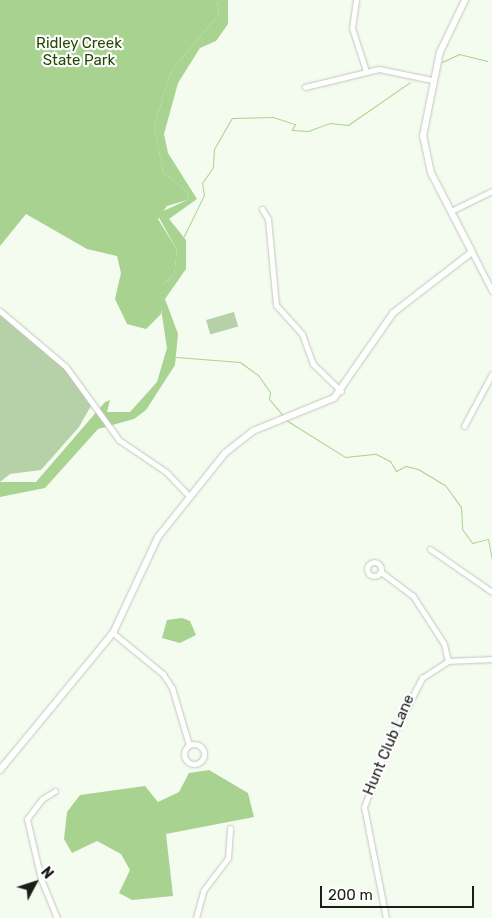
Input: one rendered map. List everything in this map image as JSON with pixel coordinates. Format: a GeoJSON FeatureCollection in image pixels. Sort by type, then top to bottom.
{"type":"FeatureCollection","features":[{"type":"Feature","properties":{"kind":"street"},"geometry":{"type":"LineString","coordinates":[[356,0],[352,28],[366,71]]}},
{"type":"Feature","properties":{"kind":"street"},"geometry":{"type":"LineString","coordinates":[[464,0],[446,32],[432,80],[423,136],[431,173],[492,291]]}},
{"type":"Feature","properties":{"kind":"street"},"geometry":{"type":"LineString","coordinates":[[305,87],[335,83],[366,71],[396,71],[432,80]]}},
{"type":"Feature","properties":{"kind":"street"},"geometry":{"type":"LineString","coordinates":[[451,211],[492,191]]}},
{"type":"Feature","properties":{"kind":"street"},"geometry":{"type":"LineString","coordinates":[[262,210],[268,219],[276,305],[302,334],[313,364],[341,391]]}},
{"type":"Feature","properties":{"kind":"street"},"geometry":{"type":"LineString","coordinates":[[0,770],[113,633],[158,536],[188,495],[225,453],[253,431],[325,403],[341,391],[393,313],[472,252]]}},
{"type":"Feature","properties":{"kind":"street"},"geometry":{"type":"LineString","coordinates":[[0,311],[66,367],[98,408],[109,428],[134,452],[166,472],[188,495]]}},
{"type":"Feature","properties":{"kind":"street"},"geometry":{"type":"LineString","coordinates":[[464,426],[492,374]]}},
{"type":"Feature","properties":{"kind":"street"},"geometry":{"type":"LineString","coordinates":[[430,549],[492,592]]}},
{"type":"Feature","properties":{"kind":"street"},"geometry":{"type":"LineString","coordinates":[[381,572],[414,596],[444,644],[448,661],[492,660]]}},
{"type":"Feature","properties":{"kind":"street"},"geometry":{"type":"LineString","coordinates":[[113,633],[167,681],[189,745]]}},
{"type":"Feature","properties":{"kind":"street","name":"Hunt Club Lane"},"geometry":{"type":"LineString","coordinates":[[386,918],[364,807],[412,690],[448,661]]}},
{"type":"Feature","properties":{"kind":"street"},"geometry":{"type":"LineString","coordinates":[[55,792],[42,799],[27,819],[41,879],[57,918]]}},
{"type":"Feature","properties":{"kind":"street"},"geometry":{"type":"LineString","coordinates":[[196,918],[203,891],[228,858],[230,828]]}},
{"type":"Feature","properties":{"kind":"shaded area"},"geometry":{"type":"Polygon","coordinates":[[[217,0],[228,0],[228,24],[216,41],[200,48],[178,83],[164,134],[168,153],[197,199],[169,219],[186,240],[186,269],[165,299],[178,334],[175,365],[146,410],[134,419],[98,429],[45,488],[0,497],[0,482],[36,482],[105,402],[110,400],[107,412],[130,412],[157,382],[167,348],[159,296],[162,284],[174,276],[177,250],[157,214],[187,200],[189,194],[163,172],[154,126],[171,71],[219,14],[217,0]]]}},
{"type":"Feature","properties":{"kind":"shaded area"},"geometry":{"type":"Polygon","coordinates":[[[234,312],[238,326],[210,334],[206,320],[234,312]]]}},
{"type":"Feature","properties":{"kind":"shaded area"},"geometry":{"type":"Polygon","coordinates":[[[0,313],[65,369],[92,404],[79,427],[41,470],[10,474],[0,482],[0,313]]]}},
{"type":"Feature","properties":{"kind":"shaded area"},"geometry":{"type":"Polygon","coordinates":[[[182,618],[190,621],[196,635],[180,643],[162,638],[167,620],[182,618]]]}},
{"type":"Feature","properties":{"kind":"green space","name":"Ridley Creek State Park"},"geometry":{"type":"Polygon","coordinates":[[[0,0],[217,0],[219,14],[171,71],[154,126],[163,172],[189,194],[187,200],[167,206],[158,219],[177,250],[174,276],[162,284],[161,314],[146,329],[127,324],[115,299],[121,273],[117,256],[87,249],[26,214],[0,246],[0,0]]]}},
{"type":"Feature","properties":{"kind":"green space"},"geometry":{"type":"Polygon","coordinates":[[[209,770],[248,793],[254,817],[166,834],[173,896],[132,900],[119,893],[130,870],[121,854],[97,841],[72,853],[64,839],[67,812],[80,795],[145,786],[158,802],[179,792],[189,773],[209,770]]]}},
{"type":"Feature","properties":{"kind":"waterway"},"geometry":{"type":"LineString","coordinates":[[442,62],[459,54],[487,61]]}},
{"type":"Feature","properties":{"kind":"waterway"},"geometry":{"type":"LineString","coordinates":[[184,236],[204,195],[202,183],[213,167],[214,149],[232,118],[273,117],[295,124],[292,130],[308,131],[330,123],[348,125],[410,82]]}},
{"type":"Feature","properties":{"kind":"waterway"},"geometry":{"type":"LineString","coordinates":[[176,357],[240,362],[258,375],[270,392],[269,399],[284,417]]}},
{"type":"Feature","properties":{"kind":"waterway"},"geometry":{"type":"LineString","coordinates":[[286,420],[345,457],[376,454],[390,461],[396,471],[406,466],[418,469],[445,485],[461,507],[462,529],[472,543],[488,539],[492,559]]}}]}
